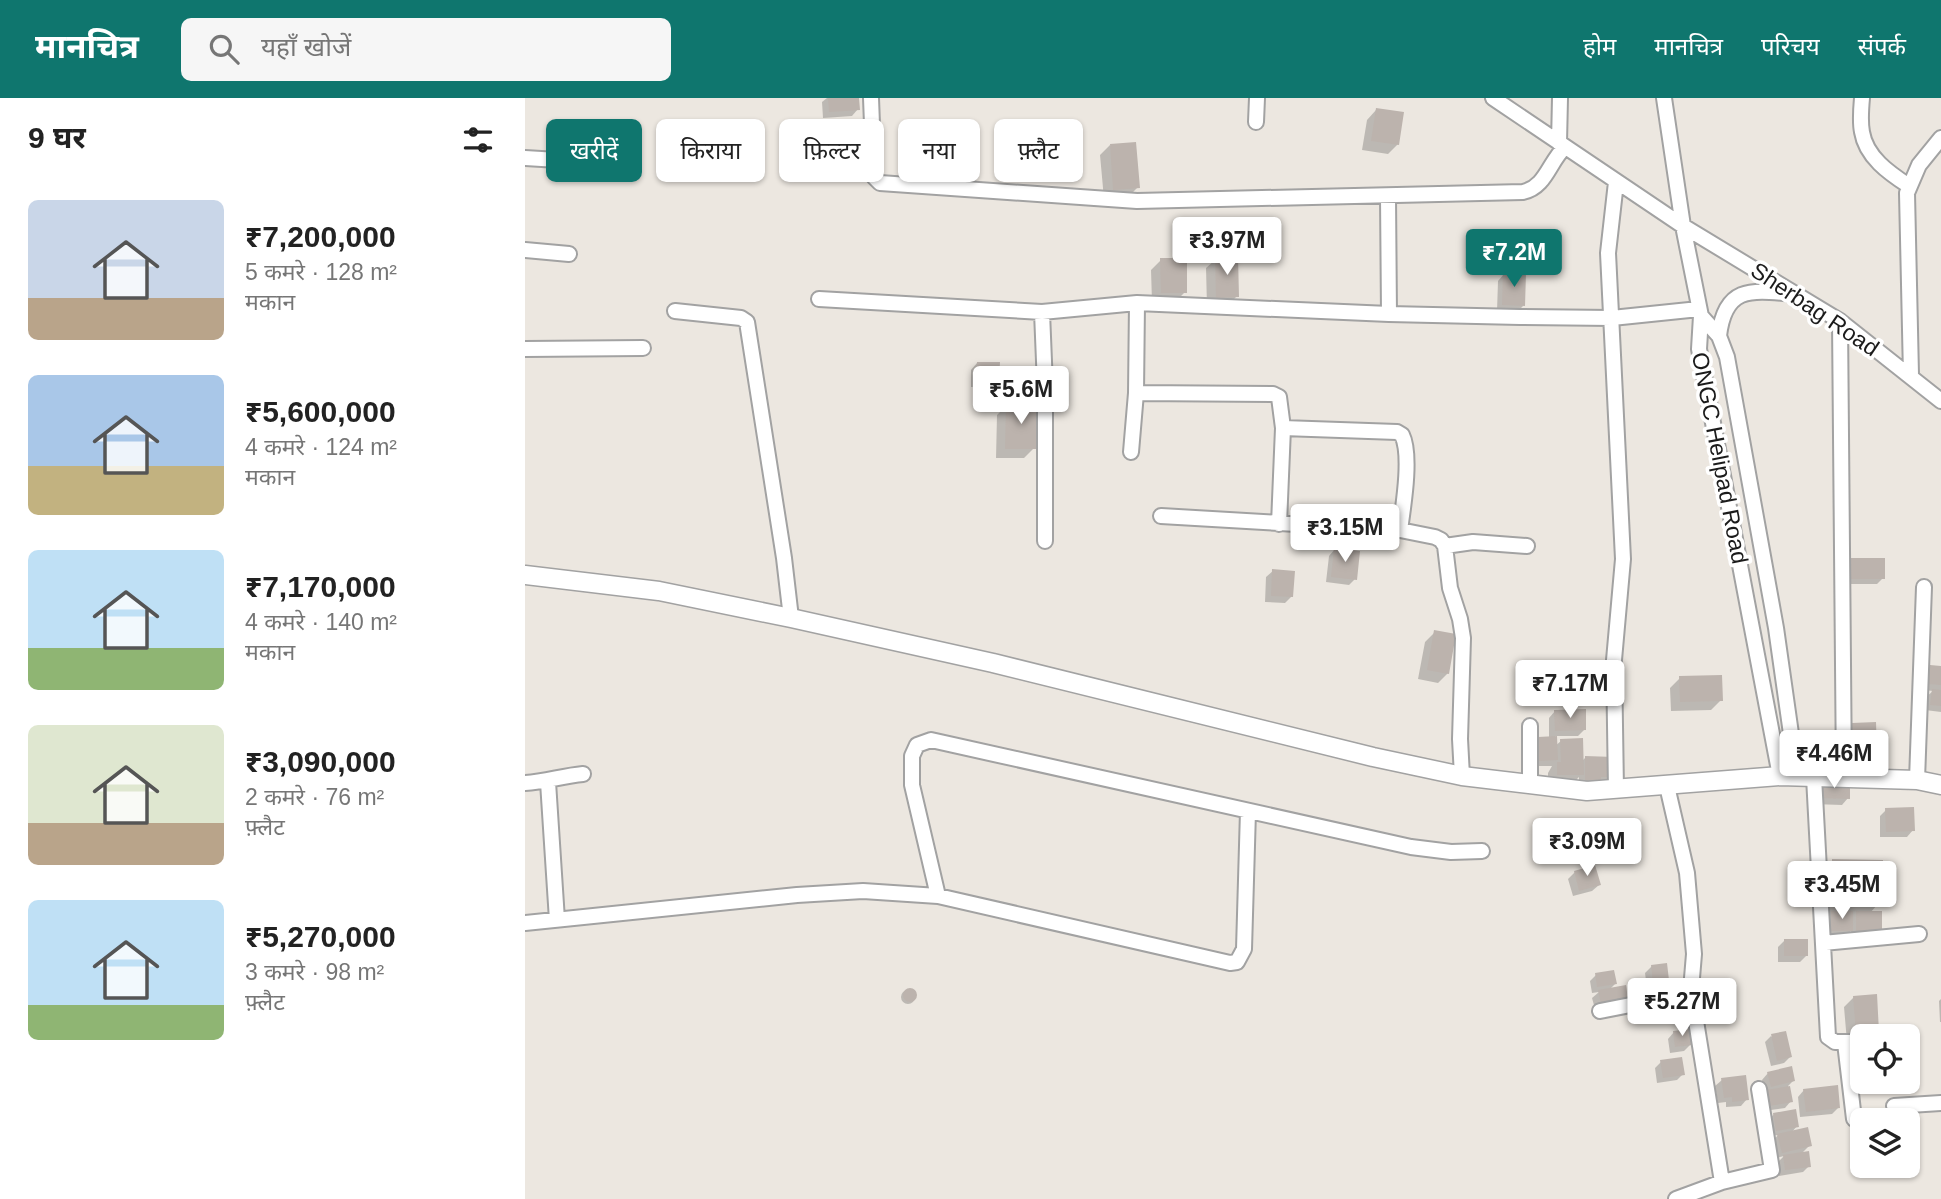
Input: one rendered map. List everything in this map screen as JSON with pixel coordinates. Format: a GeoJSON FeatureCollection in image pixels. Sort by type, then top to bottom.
{"type":"FeatureCollection","features":[{"type":"Feature","properties":{"kind":"street"},"geometry":{"type":"LineString","coordinates":[[871,98],[874,177],[880,183],[1137,201],[1388,197],[1529,191],[1542,182],[1562,145],[1560,98]]}},
{"type":"Feature","properties":{"kind":"street"},"geometry":{"type":"LineString","coordinates":[[1256,122],[1257,98]]}},
{"type":"Feature","properties":{"kind":"street","name":"Sherbag Road"},"geometry":{"type":"LineString","coordinates":[[1493,98],[1683,226],[1840,321],[1941,401]]}},
{"type":"Feature","properties":{"kind":"street","name":"ONGC Helipad Road"},"geometry":{"type":"LineString","coordinates":[[1664,98],[1683,226],[1700,312],[1699,349],[1797,776]]}},
{"type":"Feature","properties":{"kind":"street"},"geometry":{"type":"LineString","coordinates":[[1861,98],[1861,132],[1866,145],[1879,164],[1909,186]]}},
{"type":"Feature","properties":{"kind":"street"},"geometry":{"type":"LineString","coordinates":[[1911,375],[1907,193],[1919,165],[1941,138]]}},
{"type":"Feature","properties":{"kind":"street"},"geometry":{"type":"LineString","coordinates":[[525,158],[546,159]]}},
{"type":"Feature","properties":{"kind":"street"},"geometry":{"type":"LineString","coordinates":[[1616,182],[1608,253],[1623,559],[1615,660],[1616,790]]}},
{"type":"Feature","properties":{"kind":"street"},"geometry":{"type":"LineString","coordinates":[[1388,197],[1389,314]]}},
{"type":"Feature","properties":{"kind":"street"},"geometry":{"type":"LineString","coordinates":[[525,250],[569,254]]}},
{"type":"Feature","properties":{"kind":"street"},"geometry":{"type":"LineString","coordinates":[[1719,336],[1724,310],[1733,299],[1752,293],[1799,295]]}},
{"type":"Feature","properties":{"kind":"street"},"geometry":{"type":"LineString","coordinates":[[819,299],[1042,312],[1137,303],[1389,314],[1612,318],[1700,312],[1719,336],[1727,357],[1776,628],[1823,943],[1828,1037],[1832,1041],[1850,1043]]}},
{"type":"Feature","properties":{"kind":"street"},"geometry":{"type":"LineString","coordinates":[[1131,452],[1136,393],[1137,303]]}},
{"type":"Feature","properties":{"kind":"street"},"geometry":{"type":"LineString","coordinates":[[675,311],[741,318],[747,322],[791,618]]}},
{"type":"Feature","properties":{"kind":"street"},"geometry":{"type":"LineString","coordinates":[[1042,312],[1045,541]]}},
{"type":"Feature","properties":{"kind":"street"},"geometry":{"type":"LineString","coordinates":[[1840,321],[1844,778]]}},
{"type":"Feature","properties":{"kind":"street"},"geometry":{"type":"LineString","coordinates":[[525,349],[643,348]]}},
{"type":"Feature","properties":{"kind":"street"},"geometry":{"type":"LineString","coordinates":[[1136,393],[1273,394],[1279,397],[1283,428],[1279,524]]}},
{"type":"Feature","properties":{"kind":"street"},"geometry":{"type":"LineString","coordinates":[[1283,428],[1397,432],[1402,435],[1406,457],[1405,496],[1400,530]]}},
{"type":"Feature","properties":{"kind":"street"},"geometry":{"type":"LineString","coordinates":[[1161,516],[1400,530],[1435,537],[1445,546],[1450,588],[1463,638],[1459,739],[1462,776]]}},
{"type":"Feature","properties":{"kind":"street"},"geometry":{"type":"LineString","coordinates":[[1445,546],[1473,542],[1527,546]]}},
{"type":"Feature","properties":{"kind":"street"},"geometry":{"type":"LineString","coordinates":[[525,575],[659,591],[791,618],[980,660],[1373,757],[1462,776],[1587,791],[1797,776],[1917,780],[1941,785]]}},
{"type":"Feature","properties":{"kind":"street"},"geometry":{"type":"LineString","coordinates":[[1917,780],[1924,587]]}},
{"type":"Feature","properties":{"kind":"street"},"geometry":{"type":"LineString","coordinates":[[1529,785],[1530,726]]}},
{"type":"Feature","properties":{"kind":"street"},"geometry":{"type":"LineString","coordinates":[[938,897],[912,785],[912,756],[918,745],[931,740],[1411,847],[1451,852],[1482,850]]}},
{"type":"Feature","properties":{"kind":"street"},"geometry":{"type":"LineString","coordinates":[[525,783],[548,782],[561,776],[583,774]]}},
{"type":"Feature","properties":{"kind":"street"},"geometry":{"type":"LineString","coordinates":[[548,782],[557,920]]}},
{"type":"Feature","properties":{"kind":"street"},"geometry":{"type":"LineString","coordinates":[[1667,786],[1688,881],[1693,954],[1692,996],[1722,1182]]}},
{"type":"Feature","properties":{"kind":"street"},"geometry":{"type":"LineString","coordinates":[[525,923],[797,895],[863,891],[938,897],[1230,963],[1237,962],[1244,950],[1248,811]]}},
{"type":"Feature","properties":{"kind":"street"},"geometry":{"type":"LineString","coordinates":[[1823,943],[1919,934]]}},
{"type":"Feature","properties":{"kind":"street"},"geometry":{"type":"LineString","coordinates":[[1600,1011],[1665,998],[1692,996]]}},
{"type":"Feature","properties":{"kind":"street"},"geometry":{"type":"LineString","coordinates":[[1845,1043],[1853,1108]]}},
{"type":"Feature","properties":{"kind":"street"},"geometry":{"type":"LineString","coordinates":[[1676,1199],[1722,1182],[1771,1171],[1773,1168],[1759,1089]]}},
{"type":"Feature","properties":{"kind":"street"},"geometry":{"type":"LineString","coordinates":[[1894,1106],[1941,1103]]}},
{"type":"Feature","properties":{"kind":"building"},"geometry":{"type":"Polygon","coordinates":[[[828,98],[859,98],[860,110],[829,112],[828,98]]]}},
{"type":"Feature","properties":{"kind":"building"},"geometry":{"type":"Polygon","coordinates":[[[1376,108],[1404,112],[1399,145],[1371,141],[1376,108]]]}},
{"type":"Feature","properties":{"kind":"building"},"geometry":{"type":"Polygon","coordinates":[[[1136,142],[1140,188],[1113,190],[1110,144],[1136,142]]]}},
{"type":"Feature","properties":{"kind":"building"},"geometry":{"type":"Polygon","coordinates":[[[1238,256],[1239,297],[1216,298],[1215,257],[1238,256]]]}},
{"type":"Feature","properties":{"kind":"building"},"geometry":{"type":"Polygon","coordinates":[[[1160,258],[1187,258],[1187,293],[1161,293],[1160,258]]]}},
{"type":"Feature","properties":{"kind":"building"},"geometry":{"type":"Polygon","coordinates":[[[1503,272],[1526,273],[1525,306],[1502,305],[1503,272]]]}},
{"type":"Feature","properties":{"kind":"building"},"geometry":{"type":"Polygon","coordinates":[[[977,362],[1000,362],[999,381],[976,381],[977,362]]]}},
{"type":"Feature","properties":{"kind":"building"},"geometry":{"type":"Polygon","coordinates":[[[1036,373],[1038,397],[1004,401],[1001,377],[1036,373]]]}},
{"type":"Feature","properties":{"kind":"building"},"geometry":{"type":"Polygon","coordinates":[[[1006,403],[1036,404],[1036,449],[1005,449],[1006,403]]]}},
{"type":"Feature","properties":{"kind":"building"},"geometry":{"type":"Polygon","coordinates":[[[1334,548],[1360,551],[1357,580],[1331,577],[1334,548]]]}},
{"type":"Feature","properties":{"kind":"building"},"geometry":{"type":"Polygon","coordinates":[[[1851,558],[1885,558],[1885,579],[1851,579],[1851,558]]]}},
{"type":"Feature","properties":{"kind":"building"},"geometry":{"type":"Polygon","coordinates":[[[1272,569],[1295,571],[1293,597],[1271,596],[1272,569]]]}},
{"type":"Feature","properties":{"kind":"building"},"geometry":{"type":"Polygon","coordinates":[[[1434,630],[1456,634],[1449,674],[1427,670],[1434,630]]]}},
{"type":"Feature","properties":{"kind":"building"},"geometry":{"type":"Polygon","coordinates":[[[1930,665],[1941,666],[1941,685],[1928,684],[1930,665]]]}},
{"type":"Feature","properties":{"kind":"building"},"geometry":{"type":"Polygon","coordinates":[[[1722,675],[1723,701],[1680,702],[1679,676],[1722,675]]]}},
{"type":"Feature","properties":{"kind":"building"},"geometry":{"type":"Polygon","coordinates":[[[1932,689],[1941,690],[1941,706],[1930,705],[1932,689]]]}},
{"type":"Feature","properties":{"kind":"building"},"geometry":{"type":"Polygon","coordinates":[[[1586,709],[1586,730],[1555,731],[1554,710],[1586,709]]]}},
{"type":"Feature","properties":{"kind":"building"},"geometry":{"type":"Polygon","coordinates":[[[1876,722],[1877,754],[1853,755],[1852,723],[1876,722]]]}},
{"type":"Feature","properties":{"kind":"building"},"geometry":{"type":"Polygon","coordinates":[[[1557,736],[1558,760],[1539,761],[1538,737],[1557,736]]]}},
{"type":"Feature","properties":{"kind":"building"},"geometry":{"type":"Polygon","coordinates":[[[1583,738],[1584,775],[1557,775],[1557,762],[1561,762],[1560,739],[1583,738]]]}},
{"type":"Feature","properties":{"kind":"building"},"geometry":{"type":"Polygon","coordinates":[[[1585,756],[1614,757],[1613,777],[1601,777],[1601,781],[1585,780],[1585,756]]]}},
{"type":"Feature","properties":{"kind":"building"},"geometry":{"type":"Polygon","coordinates":[[[1817,781],[1850,782],[1850,799],[1818,798],[1817,781]]]}},
{"type":"Feature","properties":{"kind":"building"},"geometry":{"type":"Polygon","coordinates":[[[1914,807],[1915,831],[1886,832],[1885,808],[1914,807]]]}},
{"type":"Feature","properties":{"kind":"building"},"geometry":{"type":"Polygon","coordinates":[[[1832,859],[1883,860],[1883,880],[1832,878],[1832,859]]]}},
{"type":"Feature","properties":{"kind":"building"},"geometry":{"type":"Polygon","coordinates":[[[1595,865],[1601,885],[1579,891],[1574,871],[1595,865]]]}},
{"type":"Feature","properties":{"kind":"building"},"geometry":{"type":"Polygon","coordinates":[[[1880,883],[1880,905],[1829,906],[1829,884],[1880,883]]]}},
{"type":"Feature","properties":{"kind":"building"},"geometry":{"type":"Polygon","coordinates":[[[1831,911],[1853,911],[1853,931],[1831,931],[1831,911]]]}},
{"type":"Feature","properties":{"kind":"building"},"geometry":{"type":"Polygon","coordinates":[[[1856,911],[1882,911],[1882,931],[1856,931],[1856,911]]]}},
{"type":"Feature","properties":{"kind":"building"},"geometry":{"type":"Polygon","coordinates":[[[1784,939],[1808,939],[1808,956],[1784,956],[1784,939]]]}},
{"type":"Feature","properties":{"kind":"building"},"geometry":{"type":"Polygon","coordinates":[[[1667,963],[1670,989],[1654,991],[1651,965],[1667,963]]]}},
{"type":"Feature","properties":{"kind":"building"},"geometry":{"type":"Polygon","coordinates":[[[1614,970],[1617,984],[1597,987],[1595,973],[1614,970]]]}},
{"type":"Feature","properties":{"kind":"building"},"geometry":{"type":"Polygon","coordinates":[[[1626,985],[1628,999],[1601,1004],[1598,990],[1626,985]]]}},
{"type":"Feature","properties":{"kind":"building"},"geometry":{"type":"Polygon","coordinates":[[[910,988],[915,990],[915,1000],[910,1002],[905,1000],[903,995],[905,990],[910,988]]]}},
{"type":"Feature","properties":{"kind":"building"},"geometry":{"type":"Polygon","coordinates":[[[1877,994],[1879,1024],[1855,1024],[1853,996],[1877,994]]]}},
{"type":"Feature","properties":{"kind":"building"},"geometry":{"type":"Polygon","coordinates":[[[1690,1029],[1692,1045],[1675,1047],[1673,1031],[1690,1029]]]}},
{"type":"Feature","properties":{"kind":"building"},"geometry":{"type":"Polygon","coordinates":[[[1786,1031],[1792,1057],[1777,1061],[1771,1034],[1786,1031]]]}},
{"type":"Feature","properties":{"kind":"building"},"geometry":{"type":"Polygon","coordinates":[[[1682,1057],[1685,1075],[1663,1078],[1660,1060],[1682,1057]]]}},
{"type":"Feature","properties":{"kind":"building"},"geometry":{"type":"Polygon","coordinates":[[[1792,1066],[1795,1081],[1771,1087],[1767,1072],[1792,1066]]]}},
{"type":"Feature","properties":{"kind":"building"},"geometry":{"type":"Polygon","coordinates":[[[1746,1075],[1749,1100],[1732,1102],[1732,1097],[1724,1098],[1721,1078],[1746,1075]]]}},
{"type":"Feature","properties":{"kind":"building"},"geometry":{"type":"Polygon","coordinates":[[[1838,1085],[1840,1108],[1806,1112],[1803,1089],[1838,1085]]]}},
{"type":"Feature","properties":{"kind":"building"},"geometry":{"type":"Polygon","coordinates":[[[1790,1086],[1793,1102],[1769,1106],[1766,1090],[1790,1086]]]}},
{"type":"Feature","properties":{"kind":"building"},"geometry":{"type":"Polygon","coordinates":[[[1796,1109],[1799,1127],[1776,1131],[1773,1113],[1796,1109]]]}},
{"type":"Feature","properties":{"kind":"building"},"geometry":{"type":"Polygon","coordinates":[[[1808,1127],[1812,1146],[1782,1153],[1777,1134],[1808,1127]]]}},
{"type":"Feature","properties":{"kind":"building"},"geometry":{"type":"Polygon","coordinates":[[[1809,1151],[1811,1167],[1785,1170],[1783,1155],[1809,1151]]]}}]}
